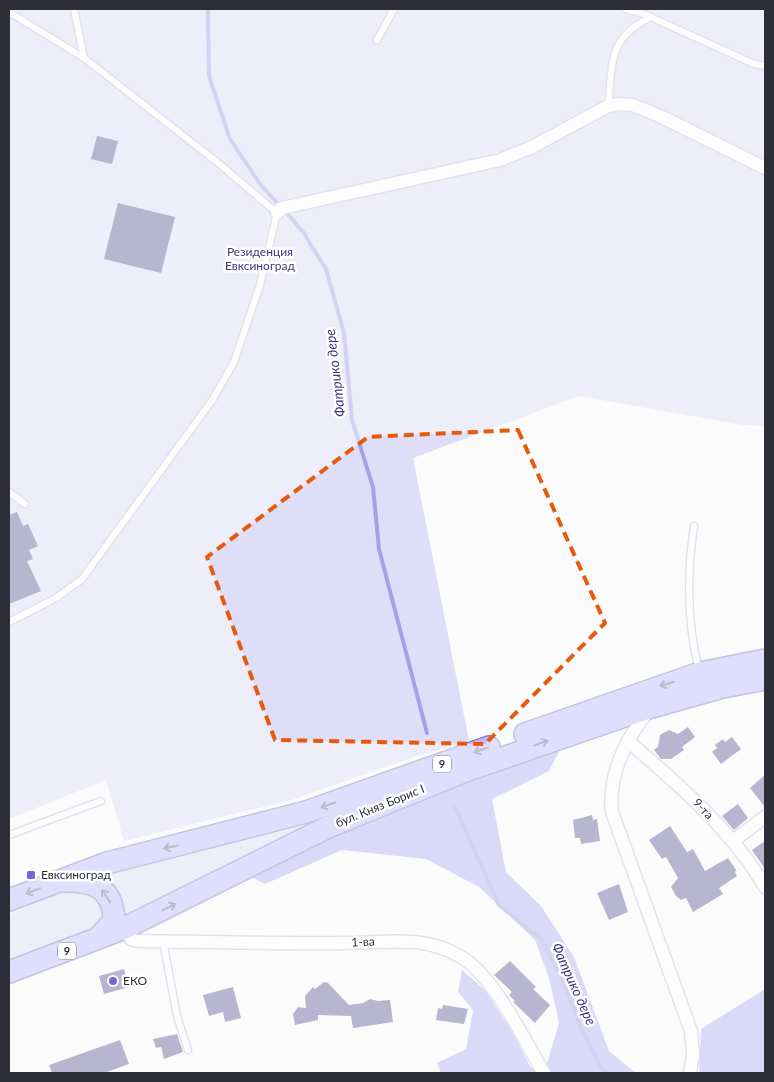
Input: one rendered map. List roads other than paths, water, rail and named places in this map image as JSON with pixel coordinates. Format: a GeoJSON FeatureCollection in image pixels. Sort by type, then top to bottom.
{"type":"FeatureCollection","features":[{"type":"Feature","properties":{"kind":"highway","name":"бул. Княз Борис I"},"geometry":{"type":"LineString","coordinates":[[9,900],[107,863],[306,812],[651,689],[700,674],[765,660]]}},
{"type":"Feature","properties":{"kind":"highway","name":"бул. Княз Борис I"},"geometry":{"type":"LineString","coordinates":[[9,972],[125,928],[328,827],[543,742],[651,707],[723,687],[765,679]]}},
{"type":"Feature","properties":{"kind":"highway"},"geometry":{"type":"LineString","coordinates":[[58,882],[92,883],[105,894],[111,905],[114,921],[99,938]]}},
{"type":"Feature","properties":{"kind":"street"},"geometry":{"type":"LineString","coordinates":[[277,212],[282,208],[500,160],[532,147],[608,106],[619,104],[633,105],[662,117],[765,168]]}},
{"type":"Feature","properties":{"kind":"street"},"geometry":{"type":"LineString","coordinates":[[651,707],[629,742],[614,773],[611,785],[612,812],[691,1031],[693,1055],[690,1073]]}},
{"type":"Feature","properties":{"kind":"street","name":"9-та"},"geometry":{"type":"LineString","coordinates":[[629,742],[690,795],[733,841],[765,887]]}},
{"type":"Feature","properties":{"kind":"street"},"geometry":{"type":"LineString","coordinates":[[733,841],[765,817]]}},
{"type":"Feature","properties":{"kind":"street","name":"1-ва"},"geometry":{"type":"LineString","coordinates":[[125,928],[131,940],[344,943],[410,940],[434,945],[462,957],[482,975],[503,1004],[544,1073]]}},
{"type":"Feature","properties":{"kind":"lane"},"geometry":{"type":"LineString","coordinates":[[74,9],[84,58]]}},
{"type":"Feature","properties":{"kind":"lane"},"geometry":{"type":"LineString","coordinates":[[377,40],[394,9]]}},
{"type":"Feature","properties":{"kind":"lane"},"geometry":{"type":"LineString","coordinates":[[625,9],[650,18],[754,64],[765,66]]}},
{"type":"Feature","properties":{"kind":"lane"},"geometry":{"type":"LineString","coordinates":[[9,12],[84,58],[217,162],[277,212],[260,285],[234,362],[213,398],[82,579],[56,598],[9,622]]}},
{"type":"Feature","properties":{"kind":"lane"},"geometry":{"type":"LineString","coordinates":[[608,106],[613,62],[620,38],[633,26],[650,18]]}},
{"type":"Feature","properties":{"kind":"lane"},"geometry":{"type":"LineString","coordinates":[[9,492],[25,504]]}},
{"type":"Feature","properties":{"kind":"lane"},"geometry":{"type":"LineString","coordinates":[[694,526],[690,555],[692,643],[700,674]]}},
{"type":"Feature","properties":{"kind":"lane"},"geometry":{"type":"LineString","coordinates":[[9,835],[101,801]]}},
{"type":"Feature","properties":{"kind":"lane"},"geometry":{"type":"LineString","coordinates":[[163,941],[177,1016],[188,1050]]}},
{"type":"Feature","properties":{"kind":"waterway","name":"Фатрико дере"},"geometry":{"type":"LineString","coordinates":[[208,9],[209,76],[230,139],[260,184],[280,206]]}},
{"type":"Feature","properties":{"kind":"waterway","name":"Фатрико дере"},"geometry":{"type":"LineString","coordinates":[[285,211],[303,232],[326,269],[344,333],[352,420],[373,487],[379,549],[427,733]]}},
{"type":"Feature","properties":{"kind":"waterway","name":"Фатрико дере"},"geometry":{"type":"LineString","coordinates":[[455,807],[499,905],[541,939],[563,980],[581,1028],[601,1068],[607,1073]]}},
{"type":"Feature","properties":{"kind":"place","name":"Евксиноград"},"geometry":{"type":"Point","coordinates":[31,875]}},
{"type":"Feature","properties":{"kind":"place","name":"ЕКО"},"geometry":{"type":"Point","coordinates":[113,981]}},
{"type":"Feature","properties":{"kind":"park label","name":"Резиденция Евксиноград"},"geometry":{"type":"Point","coordinates":[260,259]}}]}
